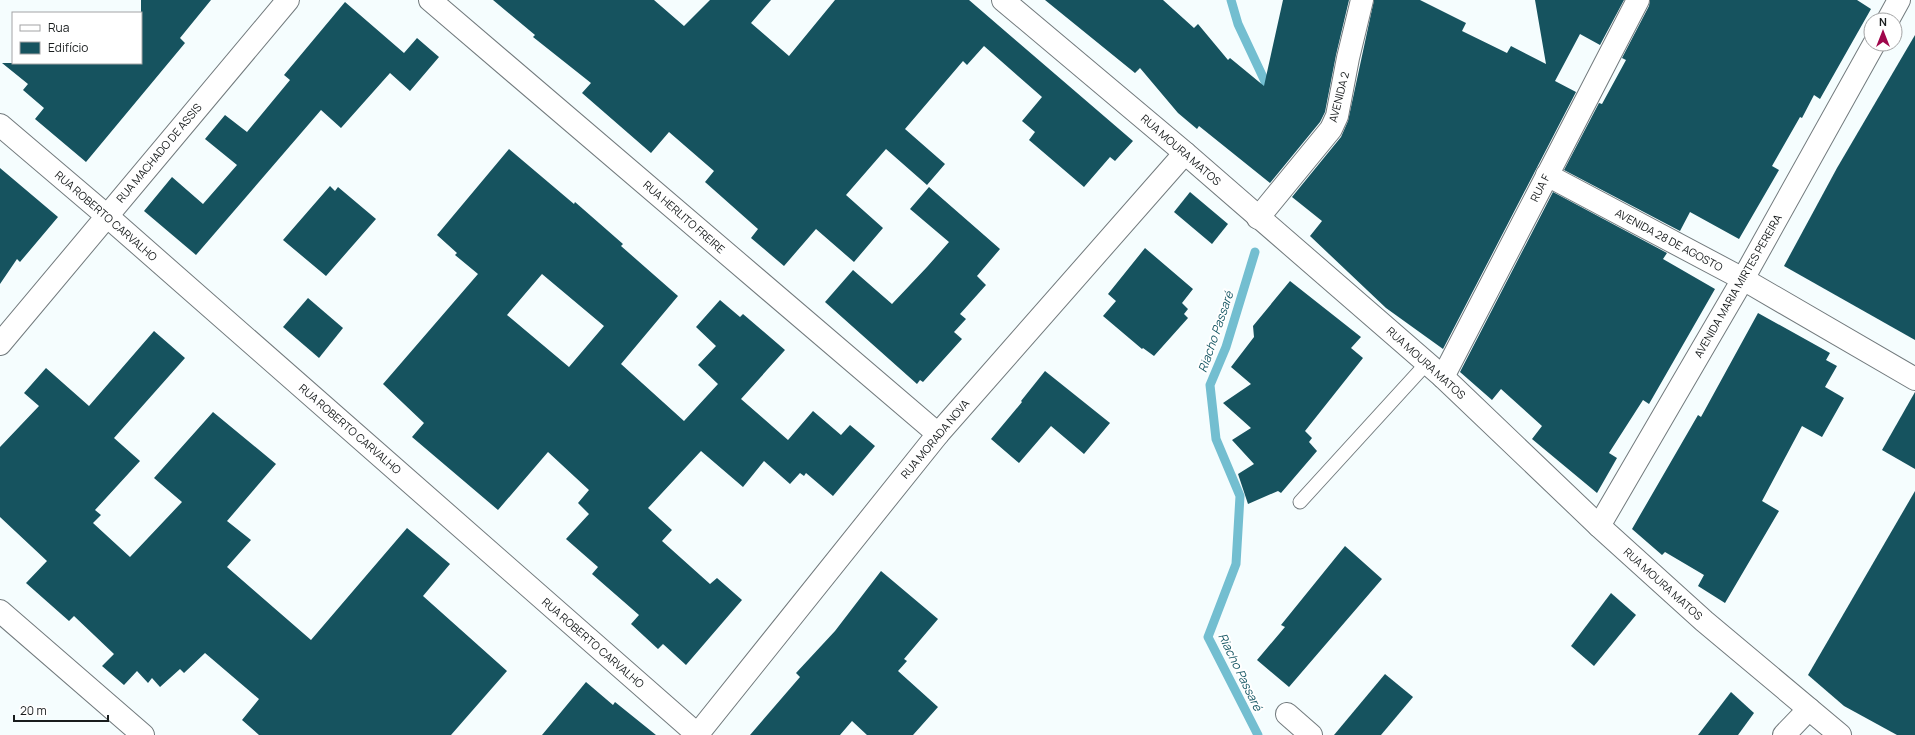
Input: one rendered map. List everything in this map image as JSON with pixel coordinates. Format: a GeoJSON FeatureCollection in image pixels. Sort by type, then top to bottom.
{"type":"FeatureCollection","features":[{"type":"Feature","properties":{"kind":"street","name":"RUA MACHADO DE ASSIS"},"geometry":{"type":"LineString","coordinates":[[0,344],[288,0]]}},
{"type":"Feature","properties":{"kind":"street","name":"RUA HERLITO FREIRE"},"geometry":{"type":"LineString","coordinates":[[430,0],[938,434]]}},
{"type":"Feature","properties":{"kind":"street","name":"RUA MOURA MATOS"},"geometry":{"type":"LineString","coordinates":[[1003,0],[1185,153],[1258,218],[1443,377],[1598,526],[1704,621],[1840,735]]}},
{"type":"Feature","properties":{"kind":"street","name":"AVENIDA 2"},"geometry":{"type":"LineString","coordinates":[[1258,218],[1331,129],[1337,116],[1348,58],[1362,0]]}},
{"type":"Feature","properties":{"kind":"street","name":"RUA F"},"geometry":{"type":"LineString","coordinates":[[1443,377],[1638,0]]}},
{"type":"Feature","properties":{"kind":"street"},"geometry":{"type":"LineString","coordinates":[[1892,12],[1899,0]]}},
{"type":"Feature","properties":{"kind":"street","name":"AVENIDA MARIA MIRTES PEREIRA"},"geometry":{"type":"LineString","coordinates":[[1598,526],[1743,279],[1870,52]]}},
{"type":"Feature","properties":{"kind":"street","name":"RUA ROBERTO CARVALHO"},"geometry":{"type":"LineString","coordinates":[[0,125],[107,216],[698,735]]}},
{"type":"Feature","properties":{"kind":"street","name":"RUA MORADA NOVA"},"geometry":{"type":"LineString","coordinates":[[698,735],[938,434],[1185,153]]}},
{"type":"Feature","properties":{"kind":"street","name":"AVENIDA 28 DE AGOSTO"},"geometry":{"type":"LineString","coordinates":[[1547,175],[1743,279],[1915,379]]}},
{"type":"Feature","properties":{"kind":"street"},"geometry":{"type":"LineString","coordinates":[[0,611],[143,735]]}},
{"type":"Feature","properties":{"kind":"street"},"geometry":{"type":"LineString","coordinates":[[1784,735],[1809,709]]}},
{"type":"Feature","properties":{"kind":"street"},"geometry":{"type":"LineString","coordinates":[[1287,714],[1311,735]]}},
{"type":"Feature","properties":{"kind":"lane"},"geometry":{"type":"LineString","coordinates":[[1300,502],[1427,363]]}},
{"type":"Feature","properties":{"kind":"building"},"geometry":{"type":"Polygon","coordinates":[[[141,0],[211,0],[180,38],[185,43],[86,162],[35,119],[44,108],[23,90],[28,84],[2,63],[142,64],[141,0]]]}},
{"type":"Feature","properties":{"kind":"building"},"geometry":{"type":"Polygon","coordinates":[[[493,0],[654,0],[684,26],[710,0],[771,0],[751,23],[789,56],[835,0],[969,0],[1133,141],[1115,161],[1110,157],[1084,187],[1029,140],[1035,132],[1022,121],[1042,97],[984,46],[967,65],[963,61],[905,129],[945,164],[927,185],[886,149],[846,195],[883,228],[854,262],[816,229],[784,266],[751,238],[758,229],[705,182],[714,171],[669,132],[651,153],[582,93],[591,83],[533,37],[535,35],[493,0]]]}},
{"type":"Feature","properties":{"kind":"building"},"geometry":{"type":"Polygon","coordinates":[[[1045,0],[1163,0],[1194,28],[1198,24],[1228,60],[1230,58],[1264,86],[1283,0],[1349,0],[1325,112],[1320,122],[1270,183],[1199,126],[1197,129],[1178,113],[1140,68],[1135,73],[1045,0]]]}},
{"type":"Feature","properties":{"kind":"building"},"geometry":{"type":"Polygon","coordinates":[[[1374,0],[1420,0],[1466,23],[1462,31],[1507,53],[1511,46],[1546,64],[1535,0],[1624,0],[1600,45],[1580,34],[1555,81],[1576,92],[1443,349],[1386,308],[1310,236],[1322,221],[1292,197],[1341,137],[1348,121],[1374,0]]]}},
{"type":"Feature","properties":{"kind":"building"},"geometry":{"type":"Polygon","coordinates":[[[1650,0],[1857,0],[1871,9],[1869,12],[1863,12],[1863,23],[1820,99],[1814,95],[1802,118],[1800,117],[1772,166],[1779,170],[1739,239],[1690,212],[1680,231],[1564,170],[1599,103],[1602,104],[1626,60],[1622,58],[1649,6],[1650,0]]]}},
{"type":"Feature","properties":{"kind":"building"},"geometry":{"type":"Polygon","coordinates":[[[345,2],[404,53],[417,38],[439,57],[410,91],[390,73],[341,128],[321,110],[196,255],[144,211],[172,177],[203,204],[237,165],[205,139],[225,115],[247,132],[290,80],[284,75],[345,2]]]}},
{"type":"Feature","properties":{"kind":"building"},"geometry":{"type":"Polygon","coordinates":[[[1915,35],[1915,340],[1784,266],[1837,168],[1915,35]]]}},
{"type":"Feature","properties":{"kind":"building"},"geometry":{"type":"Polygon","coordinates":[[[509,149],[574,204],[575,202],[623,244],[621,246],[678,296],[621,364],[684,421],[718,384],[698,365],[716,346],[696,327],[720,300],[740,317],[743,314],[785,350],[741,399],[788,440],[813,411],[841,435],[850,425],[875,446],[833,496],[806,473],[804,476],[800,473],[790,484],[764,461],[743,487],[701,451],[648,508],[672,530],[662,541],[710,584],[717,578],[742,600],[686,665],[663,644],[658,649],[631,624],[639,615],[592,574],[598,567],[566,539],[589,514],[578,503],[589,490],[548,452],[498,510],[412,437],[424,423],[383,384],[478,274],[455,255],[457,253],[437,235],[509,149]],[[542,274],[507,315],[569,367],[604,326],[542,274]]]}},
{"type":"Feature","properties":{"kind":"building"},"geometry":{"type":"Polygon","coordinates":[[[0,168],[58,217],[20,262],[17,259],[0,284],[0,168]]]}},
{"type":"Feature","properties":{"kind":"building"},"geometry":{"type":"Polygon","coordinates":[[[330,186],[335,191],[338,187],[376,219],[326,276],[283,240],[330,186]]]}},
{"type":"Feature","properties":{"kind":"building"},"geometry":{"type":"Polygon","coordinates":[[[929,187],[1000,249],[977,276],[986,285],[960,314],[966,319],[954,332],[962,339],[923,382],[920,380],[917,384],[825,302],[853,270],[892,304],[927,267],[949,242],[910,209],[929,187]]]}},
{"type":"Feature","properties":{"kind":"building"},"geometry":{"type":"Polygon","coordinates":[[[1190,192],[1228,224],[1212,244],[1174,212],[1190,192]]]}},
{"type":"Feature","properties":{"kind":"building"},"geometry":{"type":"Polygon","coordinates":[[[1553,192],[1667,253],[1663,259],[1715,289],[1649,404],[1643,400],[1609,453],[1617,458],[1597,493],[1532,439],[1542,426],[1501,389],[1492,400],[1460,372],[1553,192]]]}},
{"type":"Feature","properties":{"kind":"building"},"geometry":{"type":"Polygon","coordinates":[[[1145,248],[1193,289],[1182,303],[1188,309],[1184,314],[1188,318],[1154,356],[1143,348],[1142,349],[1103,316],[1116,301],[1108,294],[1145,248]]]}},
{"type":"Feature","properties":{"kind":"building"},"geometry":{"type":"Polygon","coordinates":[[[1290,281],[1361,337],[1351,348],[1363,358],[1305,431],[1312,438],[1309,442],[1317,451],[1281,493],[1278,491],[1248,504],[1238,474],[1254,464],[1232,440],[1251,428],[1223,403],[1251,384],[1231,367],[1254,337],[1253,326],[1290,281]]]}},
{"type":"Feature","properties":{"kind":"building"},"geometry":{"type":"Polygon","coordinates":[[[308,298],[343,328],[319,358],[283,327],[308,298]]]}},
{"type":"Feature","properties":{"kind":"building"},"geometry":{"type":"Polygon","coordinates":[[[1758,313],[1830,353],[1826,360],[1837,366],[1825,387],[1844,398],[1822,437],[1802,426],[1762,501],[1779,511],[1725,603],[1698,586],[1704,575],[1665,552],[1662,555],[1632,529],[1698,415],[1701,417],[1758,313]]]}},
{"type":"Feature","properties":{"kind":"building"},"geometry":{"type":"Polygon","coordinates":[[[154,331],[185,358],[114,438],[140,461],[95,510],[101,515],[93,523],[130,557],[182,502],[154,478],[213,412],[276,464],[227,521],[251,540],[227,567],[311,640],[407,528],[450,564],[423,596],[507,671],[451,735],[259,735],[242,720],[259,699],[205,653],[184,673],[180,669],[160,687],[152,678],[148,683],[137,671],[124,685],[102,666],[114,654],[74,616],[69,621],[26,583],[47,561],[0,517],[0,447],[39,406],[24,393],[46,368],[89,406],[154,331]]]}},
{"type":"Feature","properties":{"kind":"building"},"geometry":{"type":"Polygon","coordinates":[[[1045,371],[1110,423],[1084,454],[1051,426],[1019,463],[991,439],[1022,402],[1021,401],[1045,371]]]}},
{"type":"Feature","properties":{"kind":"building"},"geometry":{"type":"Polygon","coordinates":[[[1915,392],[1915,469],[1882,450],[1915,392]]]}},
{"type":"Feature","properties":{"kind":"building"},"geometry":{"type":"Polygon","coordinates":[[[1915,491],[1915,735],[1897,735],[1844,706],[1808,675],[1915,491]]]}},
{"type":"Feature","properties":{"kind":"building"},"geometry":{"type":"Polygon","coordinates":[[[1345,546],[1382,579],[1289,687],[1257,660],[1285,627],[1281,625],[1345,546]]]}},
{"type":"Feature","properties":{"kind":"building"},"geometry":{"type":"Polygon","coordinates":[[[881,571],[938,619],[904,659],[907,661],[898,671],[938,707],[913,735],[867,735],[852,721],[840,735],[750,735],[800,677],[796,673],[835,631],[881,571]]]}},
{"type":"Feature","properties":{"kind":"building"},"geometry":{"type":"Polygon","coordinates":[[[1611,593],[1636,615],[1594,666],[1571,646],[1611,593]]]}},
{"type":"Feature","properties":{"kind":"building"},"geometry":{"type":"Polygon","coordinates":[[[1385,674],[1413,697],[1381,735],[1334,735],[1385,674]]]}},
{"type":"Feature","properties":{"kind":"building"},"geometry":{"type":"Polygon","coordinates":[[[586,682],[613,705],[615,702],[656,735],[542,735],[586,682]]]}},
{"type":"Feature","properties":{"kind":"building"},"geometry":{"type":"Polygon","coordinates":[[[1731,692],[1754,713],[1738,735],[1698,735],[1731,692]]]}},
{"type":"Feature","properties":{"kind":"waterway","name":"Riacho Passaré"},"geometry":{"type":"LineString","coordinates":[[1231,0],[1238,24],[1270,92]]}},
{"type":"Feature","properties":{"kind":"waterway","name":"Riacho Passaré"},"geometry":{"type":"LineString","coordinates":[[1255,252],[1226,347],[1210,385],[1216,439],[1240,496],[1236,564],[1208,637],[1258,735]]}}]}
